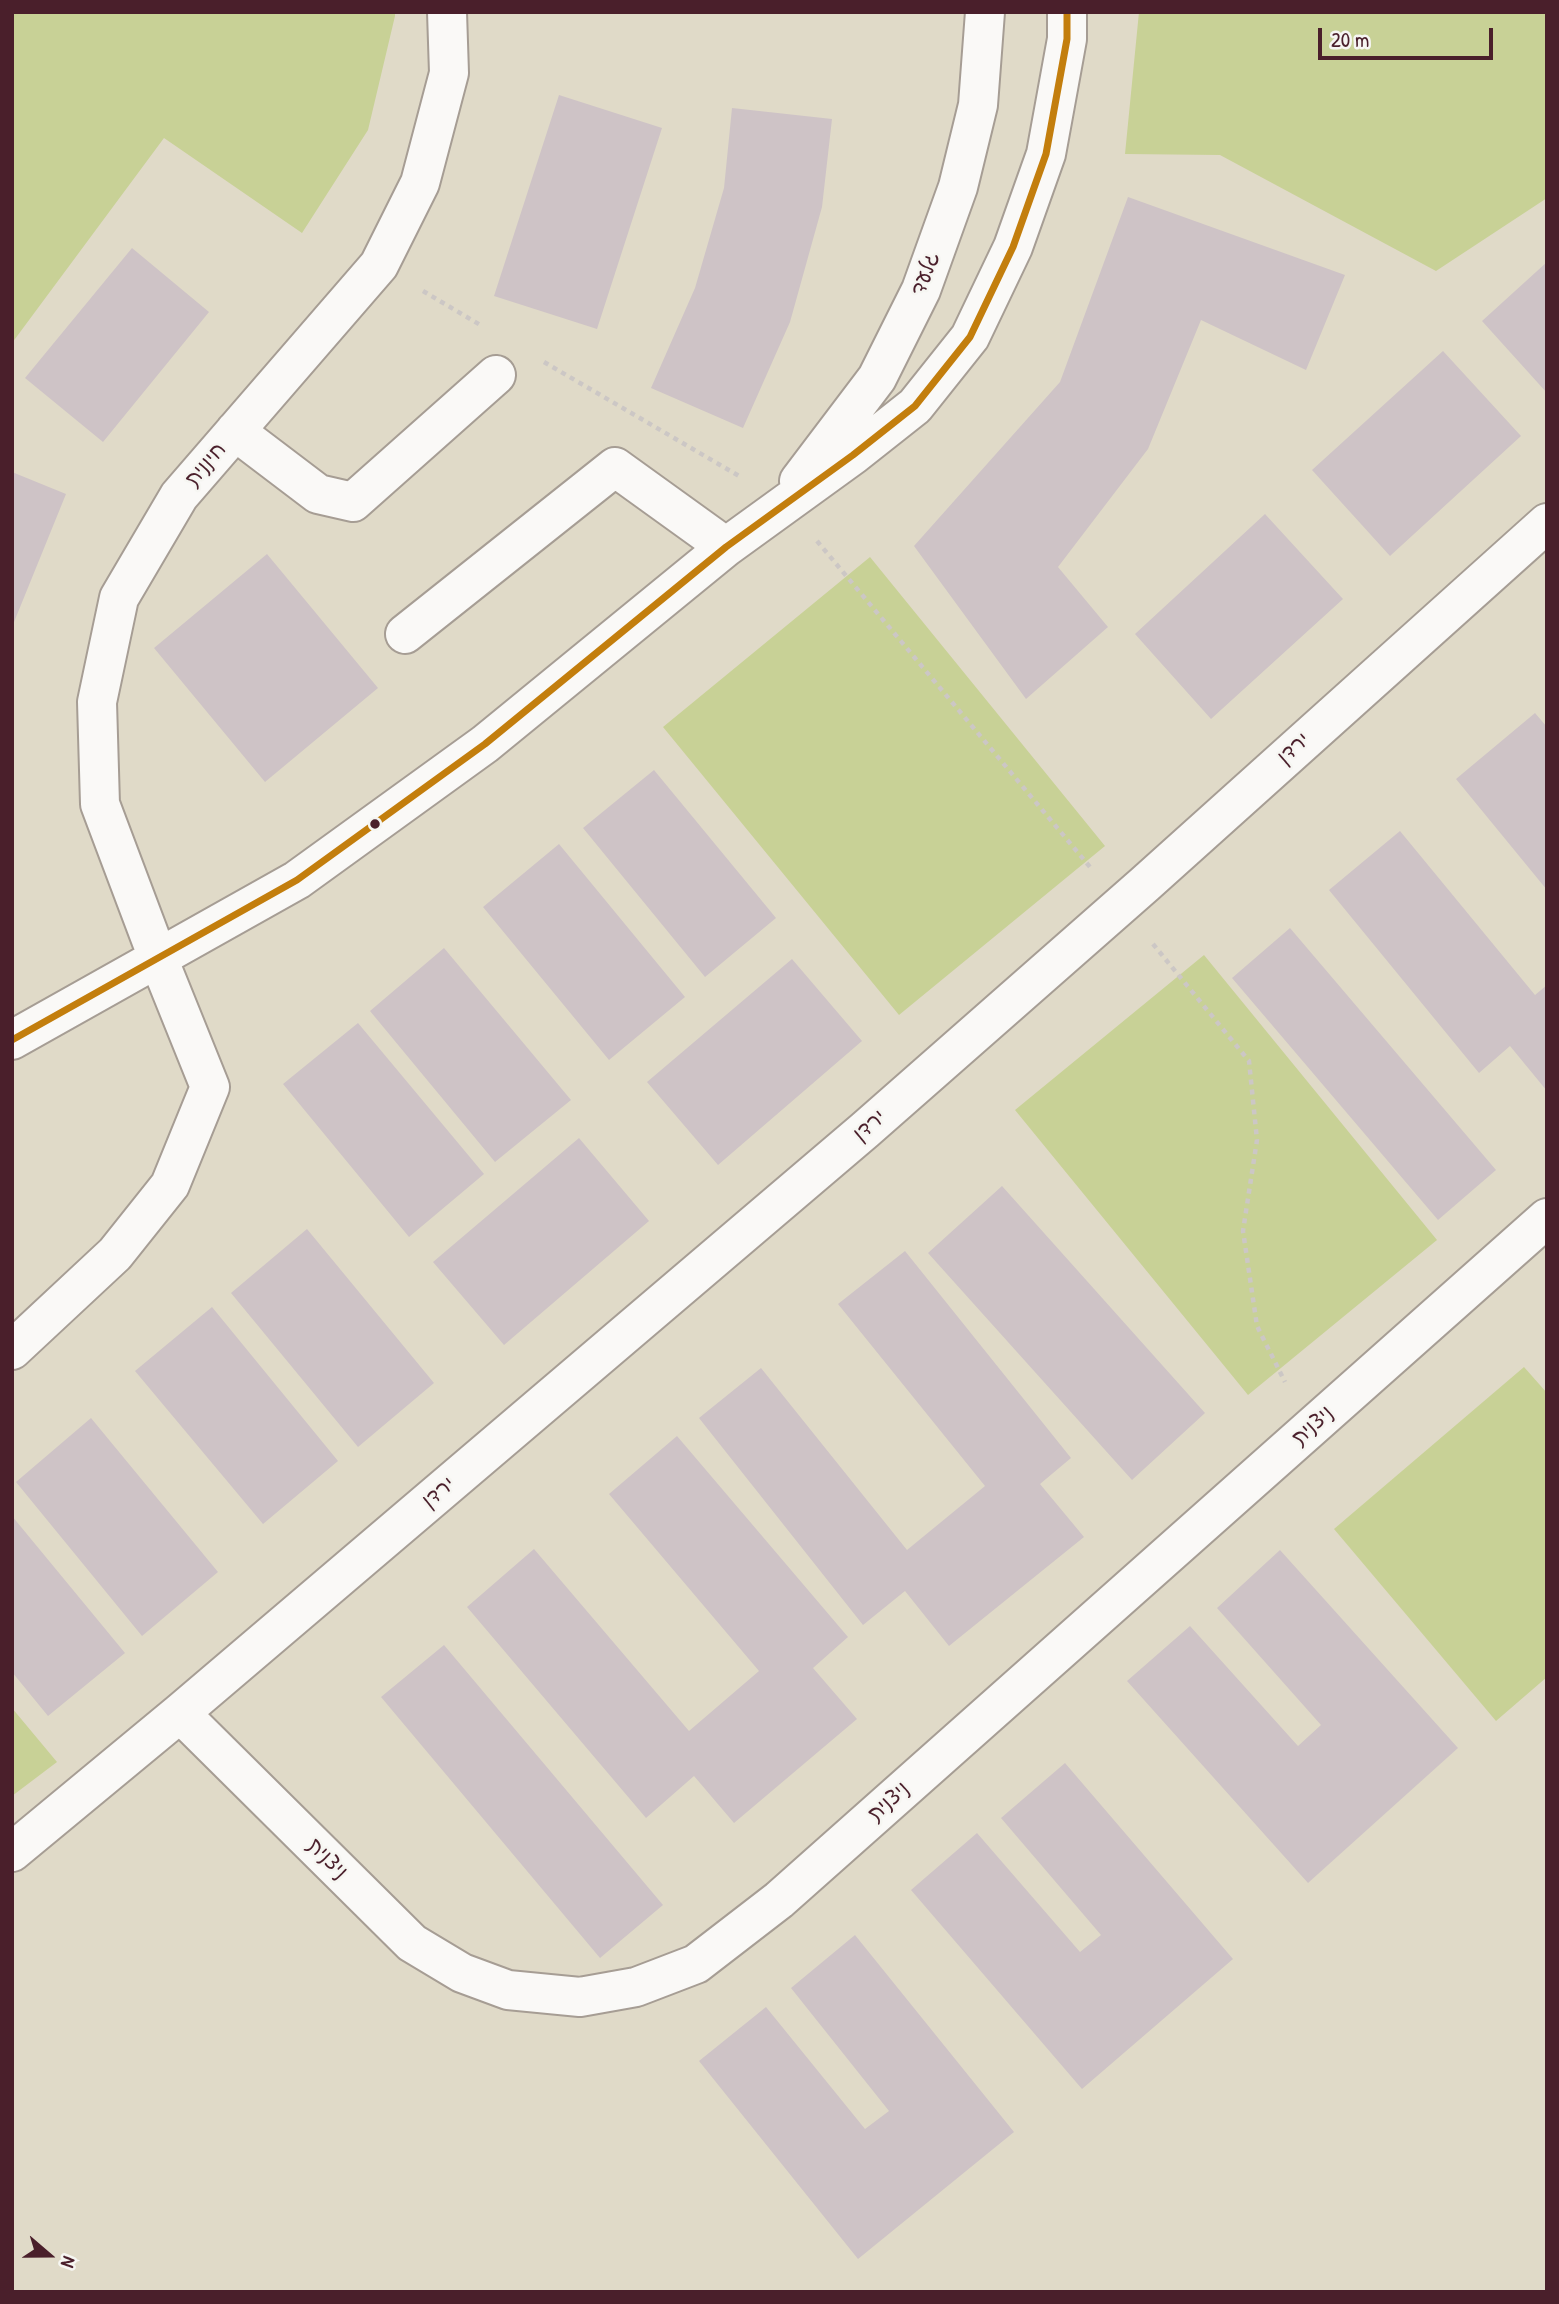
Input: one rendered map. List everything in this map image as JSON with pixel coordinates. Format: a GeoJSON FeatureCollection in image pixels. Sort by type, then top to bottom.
{"type":"FeatureCollection","features":[{"type":"Feature","properties":{"kind":"street","name":"חיננית"},"geometry":{"type":"LineString","coordinates":[[12,1350],[115,1254],[170,1185],[210,1087],[100,804],[97,702],[120,598],[179,496],[379,265],[420,183],[449,73],[447,12]]}},
{"type":"Feature","properties":{"kind":"street","name":"גלעד"},"geometry":{"type":"LineString","coordinates":[[785,503],[813,460],[877,378],[921,290],[958,187],[978,105],[985,12]]}},
{"type":"Feature","properties":{"kind":"street","name":"גלעד"},"geometry":{"type":"LineString","coordinates":[[12,1040],[297,880],[485,744],[726,547],[915,406],[970,337],[1013,247],[1046,154],[1067,39],[1067,12]]}},
{"type":"Feature","properties":{"kind":"street"},"geometry":{"type":"LineString","coordinates":[[235,431],[318,494],[353,502],[496,375]]}},
{"type":"Feature","properties":{"kind":"street"},"geometry":{"type":"LineString","coordinates":[[405,634],[615,467],[726,547]]}},
{"type":"Feature","properties":{"kind":"street","name":"ירדן"},"geometry":{"type":"LineString","coordinates":[[12,1852],[180,1713],[865,1130],[1121,905],[1547,523]]}},
{"type":"Feature","properties":{"kind":"street","name":"ניצנית"},"geometry":{"type":"LineString","coordinates":[[180,1713],[412,1943],[462,1973],[508,1990],[580,1997],[636,1987],[696,1964],[779,1900],[1547,1218]]}},
{"type":"Feature","properties":{"kind":"path"},"geometry":{"type":"LineString","coordinates":[[379,265],[486,328]]}},
{"type":"Feature","properties":{"kind":"path"},"geometry":{"type":"LineString","coordinates":[[534,356],[785,503],[1249,1061],[1258,1140],[1243,1231],[1257,1326],[1309,1430]]}},
{"type":"Feature","properties":{"kind":"green space"},"geometry":{"type":"Polygon","coordinates":[[[12,12],[395,12],[395,16],[368,130],[302,233],[164,138],[12,343],[12,12]]]}},
{"type":"Feature","properties":{"kind":"green space"},"geometry":{"type":"Polygon","coordinates":[[[1139,12],[1547,12],[1547,198],[1436,271],[1220,155],[1125,154],[1139,12]]]}},
{"type":"Feature","properties":{"kind":"green space"},"geometry":{"type":"Polygon","coordinates":[[[870,557],[1105,846],[899,1015],[663,727],[870,557]]]}},
{"type":"Feature","properties":{"kind":"green space"},"geometry":{"type":"Polygon","coordinates":[[[1204,955],[1437,1240],[1248,1395],[1015,1110],[1204,955]]]}},
{"type":"Feature","properties":{"kind":"green space"},"geometry":{"type":"Polygon","coordinates":[[[1524,1367],[1547,1393],[1547,1677],[1496,1721],[1334,1529],[1524,1367]]]}},
{"type":"Feature","properties":{"kind":"green space"},"geometry":{"type":"Polygon","coordinates":[[[12,1708],[57,1762],[12,1796],[12,1708]]]}},
{"type":"Feature","properties":{"kind":"building"},"geometry":{"type":"Polygon","coordinates":[[[559,95],[662,128],[597,329],[494,296],[559,95]]]}},
{"type":"Feature","properties":{"kind":"building"},"geometry":{"type":"Polygon","coordinates":[[[732,108],[832,119],[822,207],[790,322],[743,428],[651,388],[695,288],[724,188],[732,108]]]}},
{"type":"Feature","properties":{"kind":"building"},"geometry":{"type":"Polygon","coordinates":[[[1128,197],[1345,275],[1306,370],[1201,320],[1148,449],[1058,567],[1108,627],[1026,699],[914,546],[1060,382],[1128,197]]]}},
{"type":"Feature","properties":{"kind":"building"},"geometry":{"type":"Polygon","coordinates":[[[132,248],[209,312],[103,442],[25,378],[132,248]]]}},
{"type":"Feature","properties":{"kind":"building"},"geometry":{"type":"Polygon","coordinates":[[[1547,262],[1547,393],[1482,321],[1547,262]]]}},
{"type":"Feature","properties":{"kind":"building"},"geometry":{"type":"Polygon","coordinates":[[[1443,351],[1521,436],[1390,556],[1312,470],[1443,351]]]}},
{"type":"Feature","properties":{"kind":"building"},"geometry":{"type":"Polygon","coordinates":[[[12,472],[66,494],[12,627],[12,472]]]}},
{"type":"Feature","properties":{"kind":"building"},"geometry":{"type":"Polygon","coordinates":[[[1265,514],[1343,599],[1211,719],[1135,634],[1265,514]]]}},
{"type":"Feature","properties":{"kind":"building"},"geometry":{"type":"Polygon","coordinates":[[[267,554],[378,688],[265,782],[154,648],[267,554]]]}},
{"type":"Feature","properties":{"kind":"building"},"geometry":{"type":"Polygon","coordinates":[[[1535,713],[1547,727],[1547,890],[1456,779],[1535,713]]]}},
{"type":"Feature","properties":{"kind":"building"},"geometry":{"type":"Polygon","coordinates":[[[654,770],[776,918],[705,977],[583,828],[654,770]]]}},
{"type":"Feature","properties":{"kind":"building"},"geometry":{"type":"Polygon","coordinates":[[[1400,831],[1535,995],[1547,985],[1547,1091],[1510,1046],[1479,1073],[1329,890],[1400,831]]]}},
{"type":"Feature","properties":{"kind":"building"},"geometry":{"type":"Polygon","coordinates":[[[559,844],[685,997],[609,1060],[483,907],[559,844]]]}},
{"type":"Feature","properties":{"kind":"building"},"geometry":{"type":"Polygon","coordinates":[[[1290,928],[1496,1170],[1438,1220],[1232,978],[1290,928]]]}},
{"type":"Feature","properties":{"kind":"building"},"geometry":{"type":"Polygon","coordinates":[[[444,948],[571,1100],[495,1162],[370,1011],[444,948]]]}},
{"type":"Feature","properties":{"kind":"building"},"geometry":{"type":"Polygon","coordinates":[[[792,959],[862,1041],[718,1165],[647,1082],[792,959]]]}},
{"type":"Feature","properties":{"kind":"building"},"geometry":{"type":"Polygon","coordinates":[[[358,1023],[484,1174],[409,1237],[283,1084],[358,1023]]]}},
{"type":"Feature","properties":{"kind":"building"},"geometry":{"type":"Polygon","coordinates":[[[579,1138],[649,1221],[504,1345],[433,1262],[579,1138]]]}},
{"type":"Feature","properties":{"kind":"building"},"geometry":{"type":"Polygon","coordinates":[[[1002,1186],[1205,1413],[1132,1480],[928,1253],[1002,1186]]]}},
{"type":"Feature","properties":{"kind":"building"},"geometry":{"type":"Polygon","coordinates":[[[307,1229],[434,1383],[358,1447],[231,1293],[307,1229]]]}},
{"type":"Feature","properties":{"kind":"building"},"geometry":{"type":"Polygon","coordinates":[[[905,1251],[1071,1458],[1040,1484],[1084,1537],[949,1646],[905,1591],[863,1625],[699,1418],[761,1368],[907,1550],[985,1486],[838,1304],[905,1251]]]}},
{"type":"Feature","properties":{"kind":"building"},"geometry":{"type":"Polygon","coordinates":[[[212,1307],[338,1461],[263,1524],[135,1371],[212,1307]]]}},
{"type":"Feature","properties":{"kind":"building"},"geometry":{"type":"Polygon","coordinates":[[[91,1418],[218,1572],[142,1636],[16,1482],[91,1418]]]}},
{"type":"Feature","properties":{"kind":"building"},"geometry":{"type":"Polygon","coordinates":[[[677,1436],[848,1637],[813,1668],[857,1719],[734,1823],[694,1776],[646,1818],[467,1607],[534,1549],[689,1731],[759,1671],[609,1494],[677,1436]]]}},
{"type":"Feature","properties":{"kind":"building"},"geometry":{"type":"Polygon","coordinates":[[[12,1516],[125,1653],[48,1716],[12,1672],[12,1516]]]}},
{"type":"Feature","properties":{"kind":"building"},"geometry":{"type":"Polygon","coordinates":[[[1280,1550],[1458,1748],[1308,1883],[1127,1681],[1190,1626],[1298,1746],[1321,1725],[1217,1608],[1280,1550]]]}},
{"type":"Feature","properties":{"kind":"building"},"geometry":{"type":"Polygon","coordinates":[[[444,1645],[663,1905],[600,1958],[381,1697],[444,1645]]]}},
{"type":"Feature","properties":{"kind":"building"},"geometry":{"type":"Polygon","coordinates":[[[1065,1763],[1233,1959],[1082,2089],[911,1890],[977,1833],[1080,1952],[1101,1935],[1001,1818],[1065,1763]]]}},
{"type":"Feature","properties":{"kind":"building"},"geometry":{"type":"Polygon","coordinates":[[[855,1935],[1014,2132],[858,2259],[699,2061],[766,2007],[865,2129],[889,2111],[791,1988],[855,1935]]]}},
{"type":"Feature","properties":{"kind":"transit line"},"geometry":{"type":"LineString","coordinates":[[12,1040],[297,880],[485,744],[726,547],[853,455],[915,406],[970,337],[1013,247],[1046,154],[1067,39],[1067,12]]}}]}
